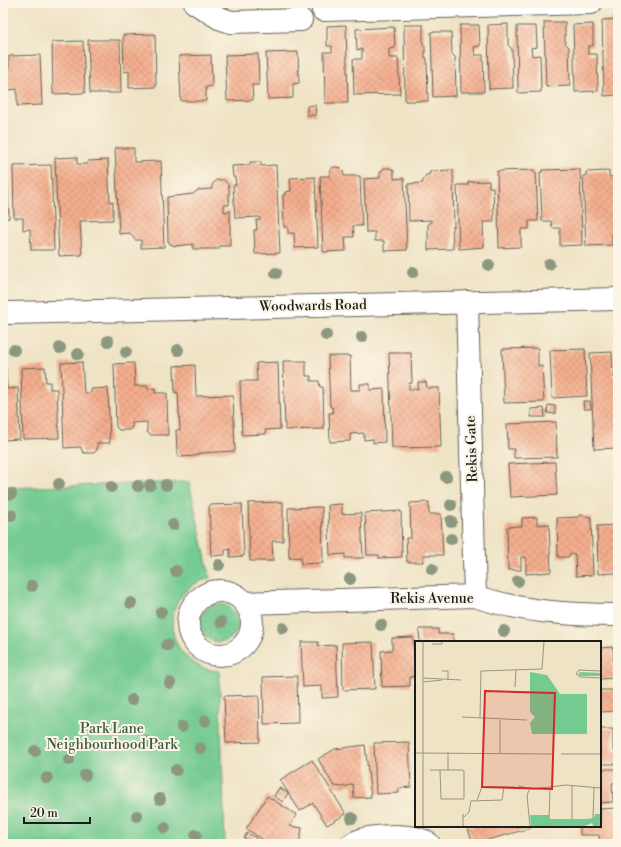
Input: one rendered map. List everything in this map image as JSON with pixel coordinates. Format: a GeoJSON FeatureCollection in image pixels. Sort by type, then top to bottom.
{"type":"FeatureCollection","features":[{"type":"Feature","properties":{"kind":"street"},"geometry":{"type":"LineString","coordinates":[[195,3],[219,25],[244,22],[301,20]]}},
{"type":"Feature","properties":{"kind":"street"},"geometry":{"type":"LineString","coordinates":[[323,10],[423,5],[591,3]]}},
{"type":"Feature","properties":{"kind":"street","name":"Woodwards Road"},"geometry":{"type":"LineString","coordinates":[[9,313],[618,299]]}},
{"type":"Feature","properties":{"kind":"street","name":"Rekis Gate"},"geometry":{"type":"LineString","coordinates":[[467,302],[475,596]]}},
{"type":"Feature","properties":{"kind":"street","name":"Rekis Avenue"},"geometry":{"type":"LineString","coordinates":[[245,603],[475,596],[501,604],[556,613],[618,616]]}},
{"type":"Feature","properties":{"kind":"street"},"geometry":{"type":"LineString","coordinates":[[352,844],[366,838],[410,836],[420,838],[429,844]]}},
{"type":"Feature","properties":{"kind":"green space","name":"Park Lane Neighbourhood Park"},"geometry":{"type":"Polygon","coordinates":[[[189,482],[210,578],[192,586],[180,598],[173,613],[172,628],[177,644],[186,657],[200,666],[219,671],[225,844],[3,844],[3,488],[189,482]]]}},
{"type":"Feature","properties":{"kind":"green space"},"geometry":{"type":"Polygon","coordinates":[[[215,604],[223,604],[230,607],[235,612],[238,623],[235,634],[230,639],[223,642],[215,642],[208,639],[203,634],[200,627],[200,619],[203,612],[208,607],[215,604]]]}},
{"type":"Feature","properties":{"kind":"building"},"geometry":{"type":"Polygon","coordinates":[[[618,19],[618,95],[604,96],[602,20],[618,19]]]}},
{"type":"Feature","properties":{"kind":"building"},"geometry":{"type":"Polygon","coordinates":[[[544,22],[565,22],[565,43],[569,47],[570,86],[546,87],[544,22]]]}},
{"type":"Feature","properties":{"kind":"building"},"geometry":{"type":"Polygon","coordinates":[[[508,24],[508,45],[512,49],[513,88],[489,89],[488,25],[508,24]]]}},
{"type":"Feature","properties":{"kind":"building"},"geometry":{"type":"Polygon","coordinates":[[[593,24],[593,46],[588,46],[588,54],[597,54],[598,91],[575,92],[573,25],[593,24]]]}},
{"type":"Feature","properties":{"kind":"building"},"geometry":{"type":"Polygon","coordinates":[[[346,25],[348,103],[325,103],[324,52],[332,52],[332,46],[327,46],[327,26],[346,25]]]}},
{"type":"Feature","properties":{"kind":"building"},"geometry":{"type":"Polygon","coordinates":[[[404,25],[423,25],[423,46],[425,46],[425,58],[427,58],[428,101],[405,101],[404,25]]]}},
{"type":"Feature","properties":{"kind":"building"},"geometry":{"type":"Polygon","coordinates":[[[460,25],[479,25],[480,46],[474,47],[475,55],[483,55],[484,92],[461,92],[460,25]]]}},
{"type":"Feature","properties":{"kind":"building"},"geometry":{"type":"Polygon","coordinates":[[[517,26],[536,26],[537,47],[531,48],[532,56],[540,55],[541,92],[518,93],[517,26]]]}},
{"type":"Feature","properties":{"kind":"building"},"geometry":{"type":"Polygon","coordinates":[[[394,27],[395,48],[389,49],[389,58],[398,58],[400,94],[354,95],[353,59],[362,59],[362,49],[357,50],[356,29],[394,27]]]}},
{"type":"Feature","properties":{"kind":"building"},"geometry":{"type":"Polygon","coordinates":[[[431,32],[451,32],[452,54],[455,57],[456,96],[433,97],[431,32]]]}},
{"type":"Feature","properties":{"kind":"building"},"geometry":{"type":"Polygon","coordinates":[[[155,34],[156,87],[129,88],[129,71],[124,72],[123,35],[155,34]]]}},
{"type":"Feature","properties":{"kind":"building"},"geometry":{"type":"Polygon","coordinates":[[[88,40],[120,40],[121,93],[90,93],[88,40]]]}},
{"type":"Feature","properties":{"kind":"building"},"geometry":{"type":"Polygon","coordinates":[[[83,41],[85,93],[53,94],[52,42],[83,41]]]}},
{"type":"Feature","properties":{"kind":"building"},"geometry":{"type":"Polygon","coordinates":[[[298,52],[299,83],[293,84],[293,98],[268,99],[266,53],[298,52]]]}},
{"type":"Feature","properties":{"kind":"building"},"geometry":{"type":"Polygon","coordinates":[[[258,54],[259,85],[252,85],[253,100],[227,101],[225,55],[258,54]]]}},
{"type":"Feature","properties":{"kind":"building"},"geometry":{"type":"Polygon","coordinates":[[[40,55],[42,105],[17,106],[17,89],[9,90],[9,56],[40,55]]]}},
{"type":"Feature","properties":{"kind":"building"},"geometry":{"type":"Polygon","coordinates":[[[211,55],[212,86],[206,87],[206,101],[181,101],[179,56],[211,55]]]}},
{"type":"Feature","properties":{"kind":"building"},"geometry":{"type":"Polygon","coordinates":[[[315,105],[316,115],[307,115],[307,106],[315,105]]]}},
{"type":"Feature","properties":{"kind":"building"},"geometry":{"type":"Polygon","coordinates":[[[115,148],[134,148],[134,162],[161,161],[164,247],[141,248],[141,240],[135,240],[130,233],[119,234],[115,148]]]}},
{"type":"Feature","properties":{"kind":"building"},"geometry":{"type":"Polygon","coordinates":[[[77,157],[77,164],[88,164],[87,161],[108,160],[110,202],[113,202],[113,220],[80,221],[82,255],[59,256],[55,158],[77,157]]]}},
{"type":"Feature","properties":{"kind":"building"},"geometry":{"type":"Polygon","coordinates":[[[250,162],[261,162],[261,166],[276,165],[280,253],[255,254],[254,230],[257,230],[256,220],[260,220],[260,217],[235,218],[233,185],[236,185],[235,177],[233,177],[232,166],[250,165],[250,162]]]}},
{"type":"Feature","properties":{"kind":"building"},"geometry":{"type":"Polygon","coordinates":[[[51,165],[54,250],[31,250],[30,229],[23,230],[23,218],[14,218],[13,166],[51,165]]]}},
{"type":"Feature","properties":{"kind":"building"},"geometry":{"type":"Polygon","coordinates":[[[3,166],[7,166],[9,218],[3,219],[3,166]]]}},
{"type":"Feature","properties":{"kind":"building"},"geometry":{"type":"Polygon","coordinates":[[[333,167],[339,167],[343,171],[344,176],[360,176],[362,226],[353,226],[354,237],[345,237],[346,251],[323,252],[320,176],[330,176],[330,171],[333,167]]]}},
{"type":"Feature","properties":{"kind":"building"},"geometry":{"type":"Polygon","coordinates":[[[384,168],[390,168],[394,171],[394,179],[404,178],[407,250],[384,251],[384,241],[375,241],[375,232],[366,232],[364,179],[380,178],[380,173],[384,168]]]}},
{"type":"Feature","properties":{"kind":"building"},"geometry":{"type":"Polygon","coordinates":[[[580,169],[582,245],[560,246],[560,228],[552,228],[551,221],[542,221],[540,172],[542,172],[542,170],[580,169]]]}},
{"type":"Feature","properties":{"kind":"building"},"geometry":{"type":"Polygon","coordinates":[[[453,170],[453,249],[428,250],[428,223],[431,223],[431,220],[409,221],[408,184],[423,183],[423,179],[426,175],[430,174],[430,171],[453,170]]]}},
{"type":"Feature","properties":{"kind":"building"},"geometry":{"type":"Polygon","coordinates":[[[534,170],[534,173],[536,173],[538,221],[529,221],[529,229],[521,229],[521,247],[499,248],[497,171],[534,170]]]}},
{"type":"Feature","properties":{"kind":"building"},"geometry":{"type":"Polygon","coordinates":[[[609,171],[609,177],[618,176],[618,234],[612,234],[612,245],[586,246],[583,176],[586,176],[586,172],[609,171]]]}},
{"type":"Feature","properties":{"kind":"building"},"geometry":{"type":"Polygon","coordinates":[[[315,177],[318,247],[295,248],[294,233],[288,233],[288,227],[284,227],[283,195],[285,195],[285,192],[291,191],[290,178],[315,177]]]}},
{"type":"Feature","properties":{"kind":"building"},"geometry":{"type":"Polygon","coordinates":[[[216,180],[224,180],[229,186],[229,205],[224,205],[224,212],[230,211],[230,246],[219,246],[219,249],[193,249],[193,244],[175,246],[170,244],[168,241],[167,197],[193,194],[198,190],[212,189],[212,185],[216,180]]]}},
{"type":"Feature","properties":{"kind":"building"},"geometry":{"type":"Polygon","coordinates":[[[489,181],[489,187],[493,187],[494,222],[483,222],[484,247],[459,249],[457,185],[468,185],[468,182],[489,181]]]}},
{"type":"Feature","properties":{"kind":"building"},"geometry":{"type":"Polygon","coordinates":[[[538,348],[538,366],[542,366],[544,402],[504,403],[502,349],[538,348]]]}},
{"type":"Feature","properties":{"kind":"building"},"geometry":{"type":"Polygon","coordinates":[[[585,349],[587,396],[552,398],[550,350],[585,349]]]}},
{"type":"Feature","properties":{"kind":"building"},"geometry":{"type":"Polygon","coordinates":[[[612,352],[613,377],[618,377],[618,448],[594,449],[590,353],[612,352]]]}},
{"type":"Feature","properties":{"kind":"building"},"geometry":{"type":"Polygon","coordinates":[[[389,353],[411,353],[412,383],[409,383],[409,389],[418,389],[418,382],[426,382],[427,388],[439,388],[441,447],[392,448],[389,353]]]}},
{"type":"Feature","properties":{"kind":"building"},"geometry":{"type":"Polygon","coordinates":[[[328,356],[350,356],[351,390],[360,390],[360,384],[370,384],[370,390],[384,389],[385,442],[373,443],[373,439],[364,440],[364,433],[350,434],[350,441],[330,442],[329,413],[333,413],[332,407],[330,407],[328,356]]]}},
{"type":"Feature","properties":{"kind":"building"},"geometry":{"type":"Polygon","coordinates":[[[283,361],[306,361],[306,376],[311,376],[311,381],[319,381],[320,387],[323,387],[324,429],[285,430],[283,361]]]}},
{"type":"Feature","properties":{"kind":"building"},"geometry":{"type":"Polygon","coordinates":[[[82,362],[84,393],[91,393],[91,389],[108,388],[110,443],[97,443],[97,450],[94,453],[84,453],[81,447],[64,448],[61,363],[82,362]]]}},
{"type":"Feature","properties":{"kind":"building"},"geometry":{"type":"Polygon","coordinates":[[[278,362],[280,429],[265,430],[266,434],[242,435],[240,381],[257,381],[256,363],[278,362]]]}},
{"type":"Feature","properties":{"kind":"building"},"geometry":{"type":"Polygon","coordinates":[[[134,363],[135,386],[147,386],[148,389],[155,388],[155,393],[167,393],[168,435],[150,435],[147,432],[147,422],[132,423],[132,427],[129,430],[119,430],[116,427],[114,364],[134,363]]]}},
{"type":"Feature","properties":{"kind":"building"},"geometry":{"type":"Polygon","coordinates":[[[195,365],[196,396],[233,395],[235,451],[201,453],[195,456],[179,457],[177,453],[176,430],[180,430],[178,392],[175,393],[174,366],[195,365]]]}},
{"type":"Feature","properties":{"kind":"building"},"geometry":{"type":"Polygon","coordinates":[[[45,367],[46,382],[50,382],[50,389],[57,389],[59,438],[23,439],[21,368],[45,367]]]}},
{"type":"Feature","properties":{"kind":"building"},"geometry":{"type":"Polygon","coordinates":[[[3,368],[6,368],[7,389],[18,388],[20,439],[3,440],[3,368]]]}},
{"type":"Feature","properties":{"kind":"building"},"geometry":{"type":"Polygon","coordinates":[[[583,401],[590,401],[591,409],[584,409],[583,401]]]}},
{"type":"Feature","properties":{"kind":"building"},"geometry":{"type":"Polygon","coordinates":[[[548,405],[555,406],[555,414],[547,413],[548,405]]]}},
{"type":"Feature","properties":{"kind":"building"},"geometry":{"type":"Polygon","coordinates":[[[544,408],[545,417],[531,417],[531,409],[544,408]]]}},
{"type":"Feature","properties":{"kind":"building"},"geometry":{"type":"Polygon","coordinates":[[[556,422],[557,457],[514,458],[514,449],[508,449],[507,424],[556,422]]]}},
{"type":"Feature","properties":{"kind":"building"},"geometry":{"type":"Polygon","coordinates":[[[555,462],[557,495],[510,497],[508,464],[555,462]]]}},
{"type":"Feature","properties":{"kind":"building"},"geometry":{"type":"Polygon","coordinates":[[[283,502],[283,541],[272,541],[273,561],[250,561],[248,503],[283,502]]]}},
{"type":"Feature","properties":{"kind":"building"},"geometry":{"type":"Polygon","coordinates":[[[429,502],[429,514],[441,514],[443,555],[423,555],[423,562],[407,562],[406,538],[411,538],[410,503],[429,502]]]}},
{"type":"Feature","properties":{"kind":"building"},"geometry":{"type":"Polygon","coordinates":[[[242,504],[244,556],[230,557],[230,549],[225,550],[225,555],[211,556],[209,505],[242,504]]]}},
{"type":"Feature","properties":{"kind":"building"},"geometry":{"type":"Polygon","coordinates":[[[342,504],[342,514],[361,513],[363,558],[345,558],[345,554],[330,555],[328,505],[342,504]]]}},
{"type":"Feature","properties":{"kind":"building"},"geometry":{"type":"Polygon","coordinates":[[[322,507],[323,563],[301,564],[301,557],[289,558],[288,508],[322,507]]]}},
{"type":"Feature","properties":{"kind":"building"},"geometry":{"type":"Polygon","coordinates":[[[401,511],[402,557],[379,558],[379,555],[367,555],[365,513],[401,511]]]}},
{"type":"Feature","properties":{"kind":"building"},"geometry":{"type":"Polygon","coordinates":[[[580,515],[591,517],[593,575],[576,576],[575,554],[569,554],[569,557],[558,557],[557,518],[578,517],[580,515]]]}},
{"type":"Feature","properties":{"kind":"building"},"geometry":{"type":"Polygon","coordinates":[[[537,517],[537,525],[549,524],[551,572],[526,574],[526,557],[521,557],[521,570],[508,570],[507,527],[522,526],[522,518],[537,517]]]}},
{"type":"Feature","properties":{"kind":"building"},"geometry":{"type":"Polygon","coordinates":[[[618,525],[618,578],[616,578],[616,573],[598,574],[597,526],[618,525]]]}},
{"type":"Feature","properties":{"kind":"building"},"geometry":{"type":"Polygon","coordinates":[[[419,629],[438,629],[438,634],[453,634],[453,641],[420,641],[419,629]]]}},
{"type":"Feature","properties":{"kind":"building"},"geometry":{"type":"Polygon","coordinates":[[[413,637],[415,676],[410,677],[410,686],[382,687],[381,651],[392,650],[392,638],[413,637]]]}},
{"type":"Feature","properties":{"kind":"building"},"geometry":{"type":"Polygon","coordinates":[[[301,642],[318,642],[318,646],[336,645],[338,697],[322,698],[322,686],[303,687],[301,642]]]}},
{"type":"Feature","properties":{"kind":"building"},"geometry":{"type":"Polygon","coordinates":[[[373,642],[375,689],[343,690],[342,643],[373,642]]]}},
{"type":"Feature","properties":{"kind":"building"},"geometry":{"type":"Polygon","coordinates":[[[613,647],[614,678],[601,679],[601,648],[613,647]]]}},
{"type":"Feature","properties":{"kind":"building"},"geometry":{"type":"Polygon","coordinates":[[[297,676],[298,723],[264,724],[263,677],[297,676]]]}},
{"type":"Feature","properties":{"kind":"building"},"geometry":{"type":"Polygon","coordinates":[[[601,690],[618,690],[618,711],[601,712],[601,690]]]}},
{"type":"Feature","properties":{"kind":"building"},"geometry":{"type":"Polygon","coordinates":[[[259,695],[260,742],[226,743],[224,696],[259,695]]]}},
{"type":"Feature","properties":{"kind":"building"},"geometry":{"type":"Polygon","coordinates":[[[601,729],[613,729],[613,750],[618,750],[618,764],[601,764],[601,729]]]}},
{"type":"Feature","properties":{"kind":"building"},"geometry":{"type":"Polygon","coordinates":[[[409,742],[411,787],[399,788],[399,793],[376,794],[374,743],[409,742]]]}},
{"type":"Feature","properties":{"kind":"building"},"geometry":{"type":"Polygon","coordinates":[[[365,745],[371,797],[354,798],[353,784],[344,787],[334,786],[318,759],[335,749],[365,745]]]}},
{"type":"Feature","properties":{"kind":"building"},"geometry":{"type":"Polygon","coordinates":[[[312,760],[346,814],[327,825],[313,803],[300,811],[280,780],[312,760]]]}},
{"type":"Feature","properties":{"kind":"building"},"geometry":{"type":"Polygon","coordinates":[[[601,769],[618,769],[618,783],[612,783],[613,802],[601,803],[601,769]]]}},
{"type":"Feature","properties":{"kind":"building"},"geometry":{"type":"Polygon","coordinates":[[[279,788],[288,793],[283,802],[274,796],[279,788]]]}},
{"type":"Feature","properties":{"kind":"building"},"geometry":{"type":"Polygon","coordinates":[[[267,796],[297,815],[290,826],[302,828],[299,844],[270,844],[246,829],[267,796]]]}},
{"type":"Feature","properties":{"kind":"building"},"geometry":{"type":"Polygon","coordinates":[[[617,808],[618,842],[599,843],[599,835],[580,835],[580,827],[601,827],[601,809],[617,808]]]}},
{"type":"Feature","properties":{"kind":"building"},"geometry":{"type":"Polygon","coordinates":[[[467,827],[531,827],[531,828],[473,844],[467,827]]]}},
{"type":"Feature","properties":{"kind":"building"},"geometry":{"type":"Polygon","coordinates":[[[247,833],[256,838],[253,843],[244,838],[247,833]]]}}]}
